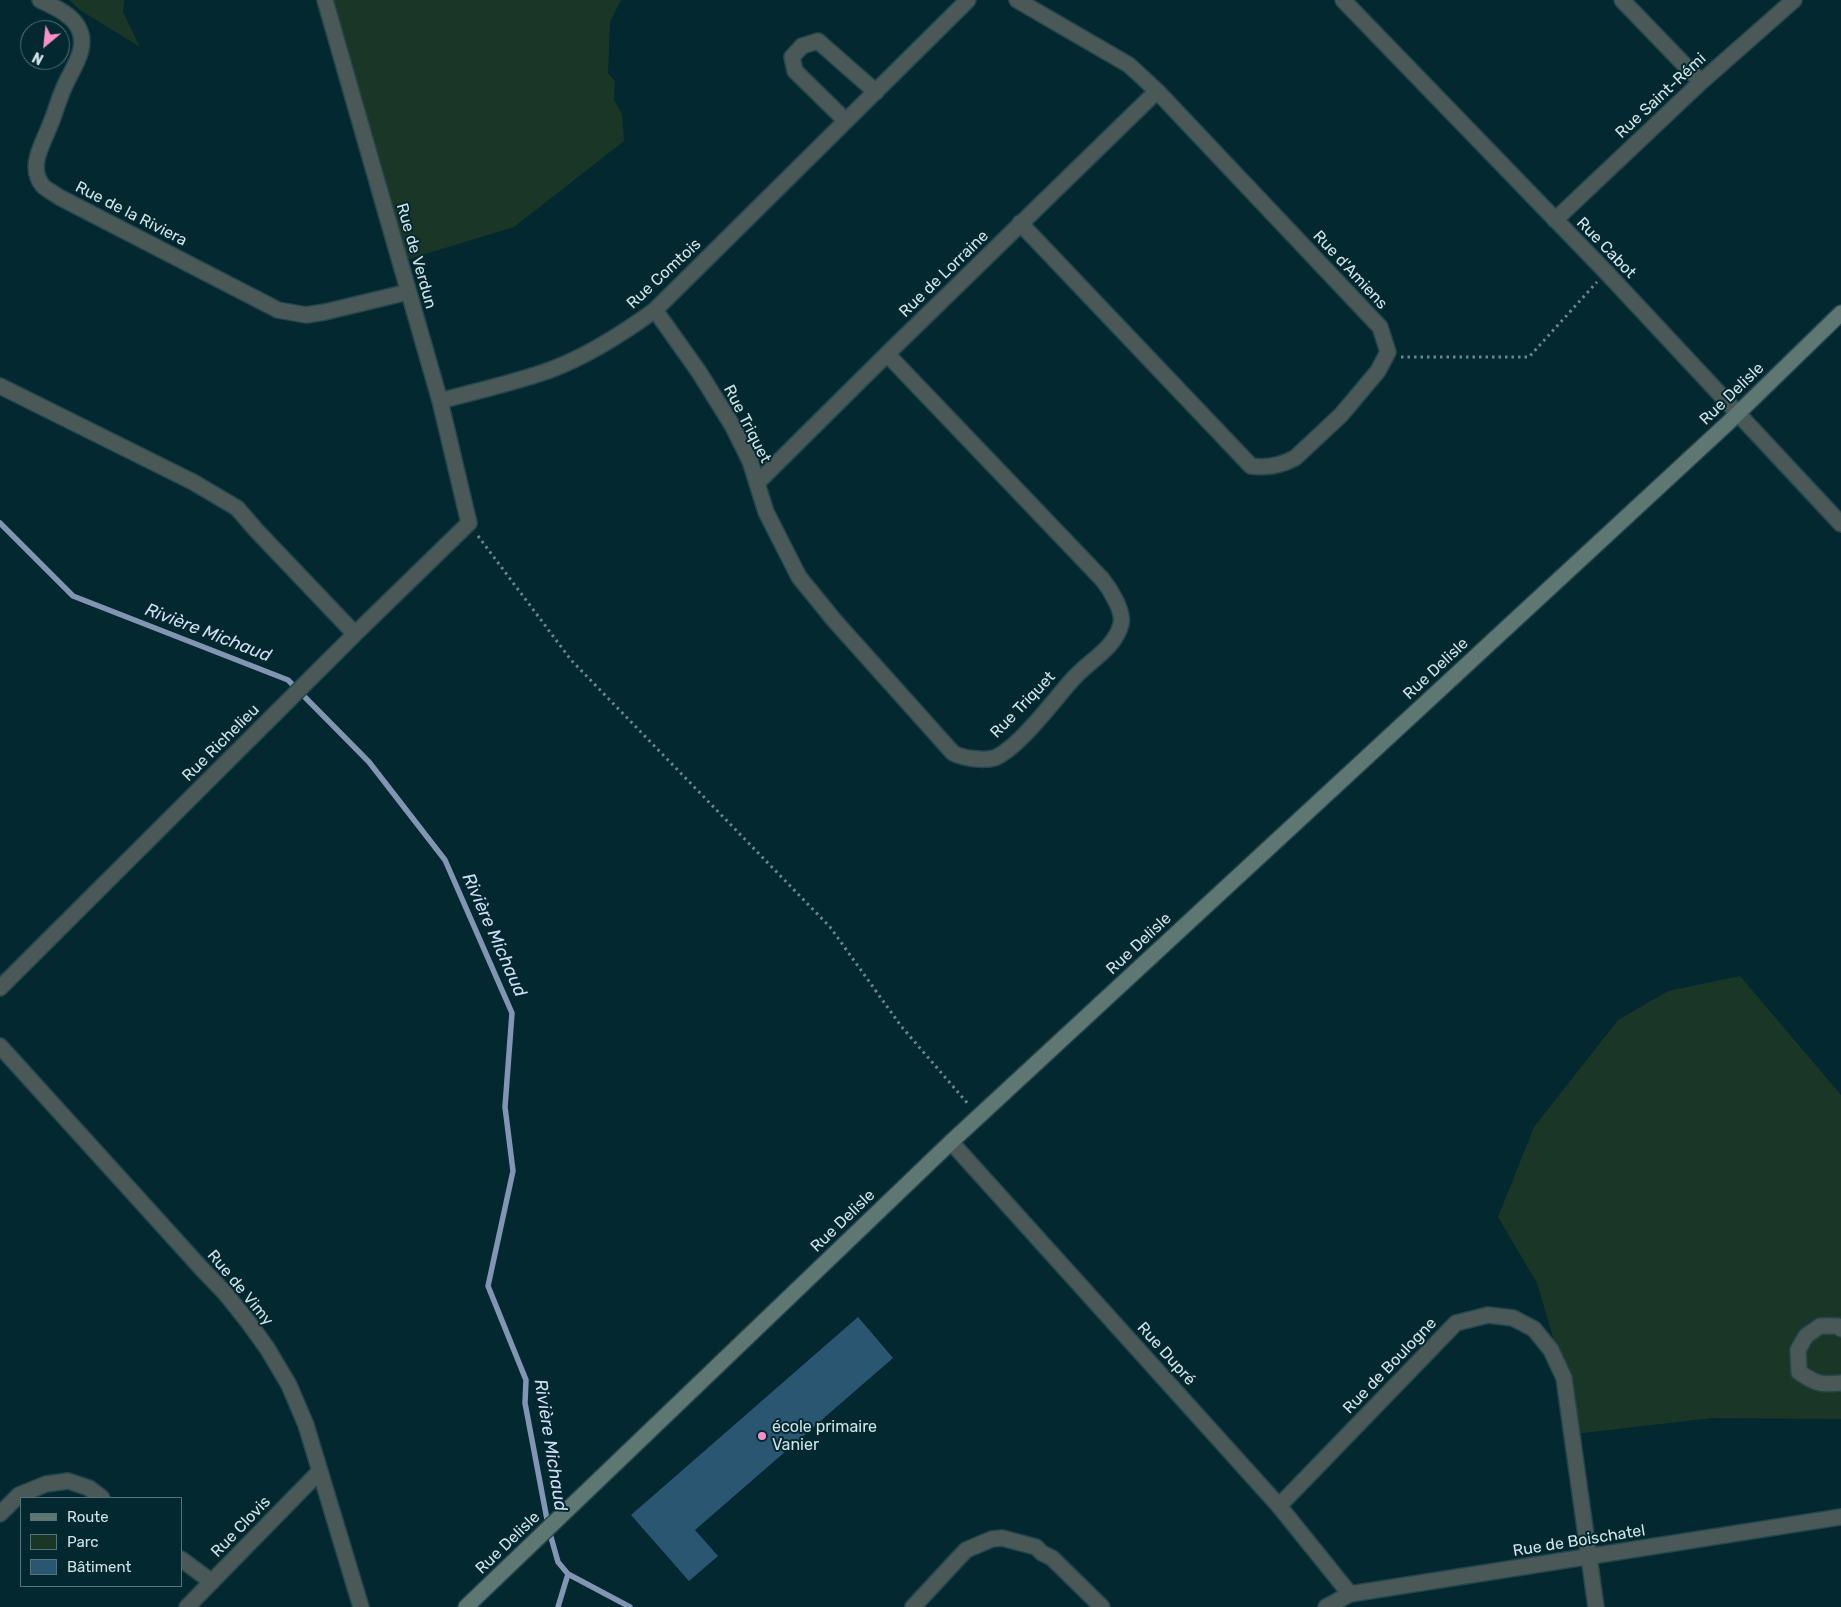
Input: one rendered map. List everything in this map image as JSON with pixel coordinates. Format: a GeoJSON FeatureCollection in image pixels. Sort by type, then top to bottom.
{"type":"FeatureCollection","features":[{"type":"Feature","properties":{"kind":"street","name":"Rue de la Riviera"},"geometry":{"type":"LineString","coordinates":[[40,0],[59,9],[72,19],[79,29],[82,40],[79,59],[64,87],[50,126],[40,145],[35,166],[44,186],[59,197],[278,310],[306,315],[408,292]]}},
{"type":"Feature","properties":{"kind":"street","name":"Rue de Verdun"},"geometry":{"type":"LineString","coordinates":[[324,0],[440,401],[468,523]]}},
{"type":"Feature","properties":{"kind":"street","name":"Rue Comtois"},"geometry":{"type":"LineString","coordinates":[[440,401],[549,370],[568,362],[622,335],[655,310],[968,0]]}},
{"type":"Feature","properties":{"kind":"street","name":"Rue d'Amiens"},"geometry":{"type":"LineString","coordinates":[[1017,0],[1129,65],[1157,91],[1380,327],[1388,352],[1386,357]]}},
{"type":"Feature","properties":{"kind":"street","name":"Rue Cabot"},"geometry":{"type":"LineString","coordinates":[[1344,0],[1606,272],[1841,524]]}},
{"type":"Feature","properties":{"kind":"street"},"geometry":{"type":"LineString","coordinates":[[1622,0],[1701,82]]}},
{"type":"Feature","properties":{"kind":"street","name":"Rue Saint-Rémi"},"geometry":{"type":"LineString","coordinates":[[1555,220],[1701,82],[1794,0]]}},
{"type":"Feature","properties":{"kind":"street"},"geometry":{"type":"LineString","coordinates":[[846,121],[795,70],[792,57],[802,46],[818,41],[876,92]]}},
{"type":"Feature","properties":{"kind":"street","name":"Rue de Lorraine"},"geometry":{"type":"LineString","coordinates":[[757,483],[1020,223],[1157,91]]}},
{"type":"Feature","properties":{"kind":"street"},"geometry":{"type":"LineString","coordinates":[[1020,223],[1251,466],[1260,467],[1286,463],[1295,458],[1341,415],[1378,371],[1386,357]]}},
{"type":"Feature","properties":{"kind":"street","name":"Rue Triquet"},"geometry":{"type":"LineString","coordinates":[[655,310],[699,372],[732,425],[750,461],[766,512],[799,577],[834,620],[953,753],[962,758],[992,758],[1009,749],[1062,694],[1072,680],[1114,640],[1121,625],[1122,617],[1110,589],[1102,579],[887,354]]}},
{"type":"Feature","properties":{"kind":"street","name":"Rue Delisle"},"geometry":{"type":"LineString","coordinates":[[466,1607],[979,1116],[1737,414],[1841,313]]}},
{"type":"Feature","properties":{"kind":"street"},"geometry":{"type":"LineString","coordinates":[[0,386],[193,482],[237,508],[355,634]]}},
{"type":"Feature","properties":{"kind":"street","name":"Rue Richelieu"},"geometry":{"type":"LineString","coordinates":[[0,988],[468,523]]}},
{"type":"Feature","properties":{"kind":"street","name":"Rue de Vimy"},"geometry":{"type":"LineString","coordinates":[[0,1046],[225,1293],[267,1348],[289,1385],[306,1425],[361,1607]]}},
{"type":"Feature","properties":{"kind":"street","name":"Rue Dupré"},"geometry":{"type":"LineString","coordinates":[[952,1142],[1278,1506],[1350,1594]]}},
{"type":"Feature","properties":{"kind":"street","name":"Rue de Boulogne"},"geometry":{"type":"LineString","coordinates":[[1278,1506],[1456,1323],[1488,1315],[1513,1318],[1534,1329],[1551,1350],[1564,1378],[1596,1607]]}},
{"type":"Feature","properties":{"kind":"street"},"geometry":{"type":"LineString","coordinates":[[1841,1329],[1838,1326],[1820,1326],[1806,1336],[1798,1350],[1799,1372],[1812,1382],[1841,1383]]}},
{"type":"Feature","properties":{"kind":"street","name":"Rue Clovis"},"geometry":{"type":"LineString","coordinates":[[187,1607],[320,1471]]}},
{"type":"Feature","properties":{"kind":"street"},"geometry":{"type":"LineString","coordinates":[[0,1514],[19,1495],[46,1484],[68,1481],[89,1488],[101,1497]]}},
{"type":"Feature","properties":{"kind":"street","name":"Rue de Boischatel"},"geometry":{"type":"LineString","coordinates":[[1326,1607],[1350,1594],[1841,1518]]}},
{"type":"Feature","properties":{"kind":"street"},"geometry":{"type":"LineString","coordinates":[[913,1607],[966,1550],[1002,1538],[1036,1547],[1042,1553],[1052,1558],[1102,1607]]}},
{"type":"Feature","properties":{"kind":"street"},"geometry":{"type":"LineString","coordinates":[[182,1560],[212,1582]]}},
{"type":"Feature","properties":{"kind":"path"},"geometry":{"type":"LineString","coordinates":[[1386,357],[1529,358],[1606,272]]}},
{"type":"Feature","properties":{"kind":"path"},"geometry":{"type":"LineString","coordinates":[[468,523],[572,660],[830,927],[901,1026],[979,1116]]}},
{"type":"Feature","properties":{"kind":"green space"},"geometry":{"type":"Polygon","coordinates":[[[69,0],[124,0],[123,12],[140,47],[80,10],[69,0]]]}},
{"type":"Feature","properties":{"kind":"green space"},"geometry":{"type":"Polygon","coordinates":[[[324,0],[621,0],[610,22],[608,73],[615,81],[614,100],[622,114],[624,141],[514,227],[399,262],[324,0]]]}},
{"type":"Feature","properties":{"kind":"green space"},"geometry":{"type":"Polygon","coordinates":[[[1740,976],[1841,1095],[1841,1419],[1712,1418],[1574,1434],[1565,1378],[1537,1283],[1498,1217],[1534,1127],[1618,1020],[1668,991],[1740,976]]]}},
{"type":"Feature","properties":{"kind":"building","name":"école primaire Vanier"},"geometry":{"type":"Polygon","coordinates":[[[858,1317],[893,1358],[695,1530],[718,1556],[689,1581],[631,1515],[858,1317]]]}},
{"type":"Feature","properties":{"kind":"waterway","name":"Rivière Michaud"},"geometry":{"type":"LineString","coordinates":[[0,523],[73,596],[288,680],[369,762],[445,860],[512,1013],[505,1107],[513,1171],[488,1286],[526,1380],[525,1403],[549,1530],[558,1562],[568,1574],[558,1607]]}},
{"type":"Feature","properties":{"kind":"waterway"},"geometry":{"type":"LineString","coordinates":[[568,1574],[630,1607]]}},
{"type":"Feature","properties":{"kind":"place","name":"école primaire Vanier"},"geometry":{"type":"Point","coordinates":[762,1436]}}]}
